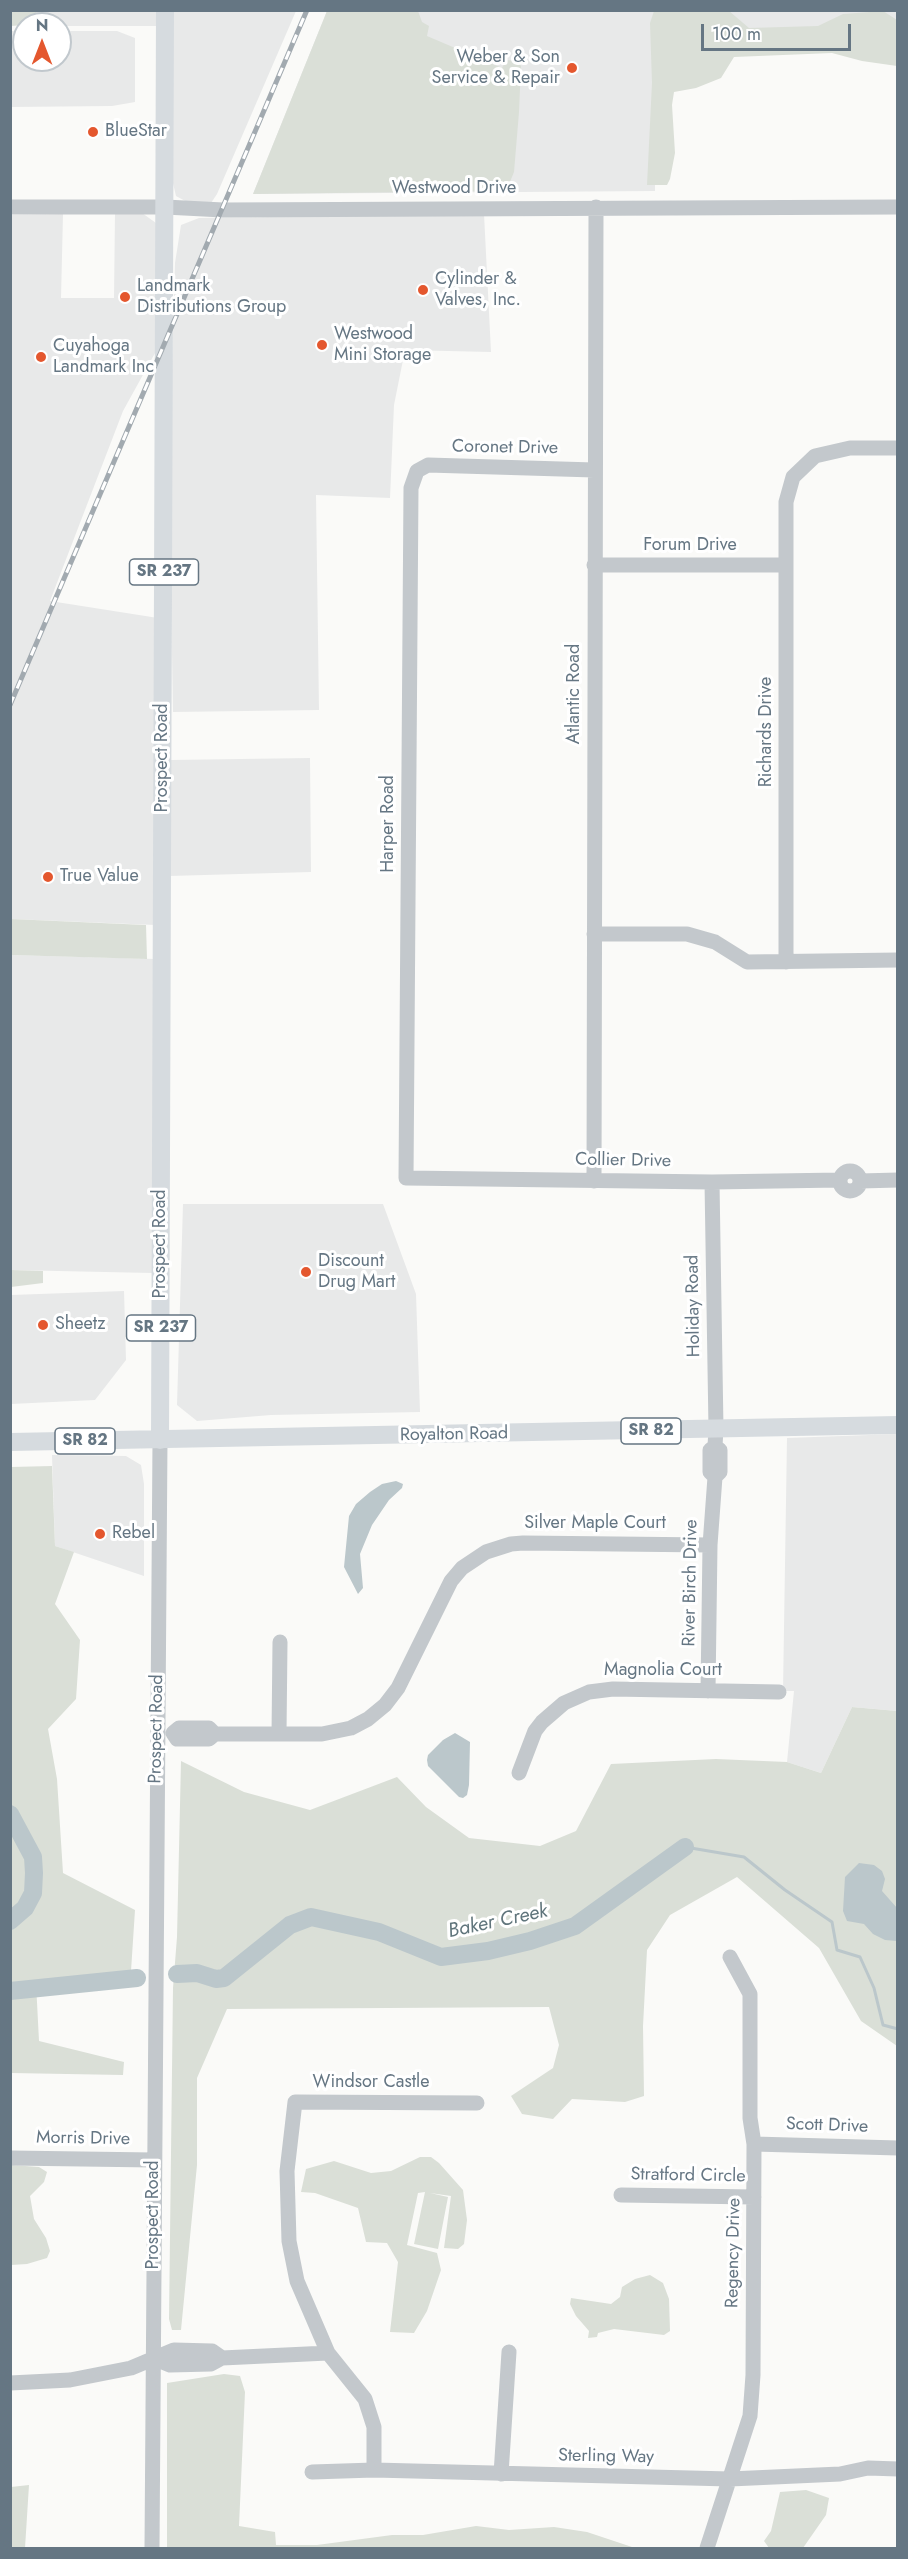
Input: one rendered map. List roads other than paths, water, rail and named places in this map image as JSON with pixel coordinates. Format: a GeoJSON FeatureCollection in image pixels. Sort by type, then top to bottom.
{"type":"FeatureCollection","features":[{"type":"Feature","properties":{"kind":"main road","name":"Prospect Road"},"geometry":{"type":"LineString","coordinates":[[160,1440],[165,10]]}},
{"type":"Feature","properties":{"kind":"main road","name":"Royalton Road"},"geometry":{"type":"LineString","coordinates":[[10,1443],[160,1440],[715,1438],[897,1425]]}},
{"type":"Feature","properties":{"kind":"street","name":"Westwood Drive"},"geometry":{"type":"LineString","coordinates":[[10,207],[165,207],[223,210],[897,207]]}},
{"type":"Feature","properties":{"kind":"street","name":"Atlantic Road"},"geometry":{"type":"LineString","coordinates":[[594,1180],[596,207]]}},
{"type":"Feature","properties":{"kind":"street","name":"Richards Drive"},"geometry":{"type":"LineString","coordinates":[[786,962],[786,502],[793,477],[815,456],[850,448],[897,448]]}},
{"type":"Feature","properties":{"kind":"street","name":"Coronet Drive"},"geometry":{"type":"LineString","coordinates":[[417,471],[428,465],[594,470]]}},
{"type":"Feature","properties":{"kind":"street","name":"Harper Road"},"geometry":{"type":"LineString","coordinates":[[406,1178],[411,488],[417,471]]}},
{"type":"Feature","properties":{"kind":"street","name":"Forum Drive"},"geometry":{"type":"LineString","coordinates":[[594,565],[786,565]]}},
{"type":"Feature","properties":{"kind":"street"},"geometry":{"type":"LineString","coordinates":[[594,934],[687,934],[715,942],[747,962],[897,960]]}},
{"type":"Feature","properties":{"kind":"street","name":"Collier Drive"},"geometry":{"type":"LineString","coordinates":[[406,1178],[712,1182],[840,1180],[843,1173],[850,1171],[857,1174],[860,1181],[897,1180]]}},
{"type":"Feature","properties":{"kind":"street","name":"Holiday Road"},"geometry":{"type":"LineString","coordinates":[[712,1182],[715,1438]]}},
{"type":"Feature","properties":{"kind":"street","name":"River Birch Drive"},"geometry":{"type":"LineString","coordinates":[[708,1691],[710,1545],[715,1477],[710,1472],[710,1450],[715,1438]]}},
{"type":"Feature","properties":{"kind":"street","name":"Prospect Road"},"geometry":{"type":"LineString","coordinates":[[152,2548],[160,1440]]}},
{"type":"Feature","properties":{"kind":"street","name":"Silver Maple Court"},"geometry":{"type":"LineString","coordinates":[[157,1733],[173,1733],[179,1728],[209,1728],[215,1734],[331,1733],[360,1724],[378,1712],[398,1688],[451,1581],[462,1568],[486,1552],[511,1544],[524,1543],[710,1545]]}},
{"type":"Feature","properties":{"kind":"street"},"geometry":{"type":"LineString","coordinates":[[279,1734],[280,1642]]}},
{"type":"Feature","properties":{"kind":"street","name":"Magnolia Court"},"geometry":{"type":"LineString","coordinates":[[519,1773],[535,1731],[542,1722],[564,1702],[589,1692],[613,1689],[778,1692]]}},
{"type":"Feature","properties":{"kind":"street","name":"Regency Drive"},"geometry":{"type":"LineString","coordinates":[[707,2548],[750,2416],[754,2144],[750,2118],[750,1994],[730,1957]]}},
{"type":"Feature","properties":{"kind":"street","name":"Windsor Castle"},"geometry":{"type":"LineString","coordinates":[[374,2470],[374,2427],[365,2398],[328,2353],[297,2281],[289,2241],[287,2171],[295,2102],[477,2103]]}},
{"type":"Feature","properties":{"kind":"street","name":"Scott Drive"},"geometry":{"type":"LineString","coordinates":[[754,2144],[897,2148]]}},
{"type":"Feature","properties":{"kind":"street","name":"Morris Drive"},"geometry":{"type":"LineString","coordinates":[[10,2158],[154,2160]]}},
{"type":"Feature","properties":{"kind":"street","name":"Stratford Circle"},"geometry":{"type":"LineString","coordinates":[[621,2195],[754,2197]]}},
{"type":"Feature","properties":{"kind":"street"},"geometry":{"type":"LineString","coordinates":[[501,2474],[509,2352]]}},
{"type":"Feature","properties":{"kind":"street"},"geometry":{"type":"LineString","coordinates":[[10,2383],[70,2380],[131,2368],[153,2358],[170,2365],[211,2364],[222,2358],[328,2353]]}},
{"type":"Feature","properties":{"kind":"street","name":"Sterling Way"},"geometry":{"type":"LineString","coordinates":[[312,2472],[374,2470],[730,2480],[840,2474],[868,2468],[897,2469]]}},
{"type":"Feature","properties":{"kind":"waterway","name":"Baker Creek"},"geometry":{"type":"LineString","coordinates":[[10,1814],[33,1857],[34,1873],[33,1893],[25,1908],[10,1921]]}},
{"type":"Feature","properties":{"kind":"waterway"},"geometry":{"type":"LineString","coordinates":[[685,1847],[744,1857],[785,1890],[832,1922],[837,1950],[860,1957],[874,1988],[883,2025],[898,2029]]}},
{"type":"Feature","properties":{"kind":"waterway","name":"Baker Creek"},"geometry":{"type":"LineString","coordinates":[[177,1974],[197,1973],[216,1979],[224,1978],[290,1925],[311,1917],[379,1932],[441,1957],[488,1951],[530,1941],[575,1926],[685,1847]]}},
{"type":"Feature","properties":{"kind":"waterway","name":"Baker Creek"},"geometry":{"type":"LineString","coordinates":[[10,1991],[137,1978]]}},
{"type":"Feature","properties":{"kind":"railway"},"geometry":{"type":"LineString","coordinates":[[10,705],[307,10]]}},
{"type":"Feature","properties":{"kind":"place","name":"Weber & Son Service & Repair"},"geometry":{"type":"Point","coordinates":[572,68]}},
{"type":"Feature","properties":{"kind":"place","name":"BlueStar"},"geometry":{"type":"Point","coordinates":[93,132]}},
{"type":"Feature","properties":{"kind":"place","name":"Cylinder & Valves, Inc."},"geometry":{"type":"Point","coordinates":[423,290]}},
{"type":"Feature","properties":{"kind":"place","name":"Landmark Distributions Group"},"geometry":{"type":"Point","coordinates":[125,297]}},
{"type":"Feature","properties":{"kind":"place","name":"Westwood Mini Storage"},"geometry":{"type":"Point","coordinates":[322,345]}},
{"type":"Feature","properties":{"kind":"place","name":"Cuyahoga Landmark Inc"},"geometry":{"type":"Point","coordinates":[41,357]}},
{"type":"Feature","properties":{"kind":"place","name":"True Value"},"geometry":{"type":"Point","coordinates":[48,877]}},
{"type":"Feature","properties":{"kind":"place","name":"Discount Drug Mart"},"geometry":{"type":"Point","coordinates":[306,1272]}},
{"type":"Feature","properties":{"kind":"place","name":"Sheetz"},"geometry":{"type":"Point","coordinates":[43,1325]}},
{"type":"Feature","properties":{"kind":"place","name":"Rebel"},"geometry":{"type":"Point","coordinates":[100,1534]}}]}
